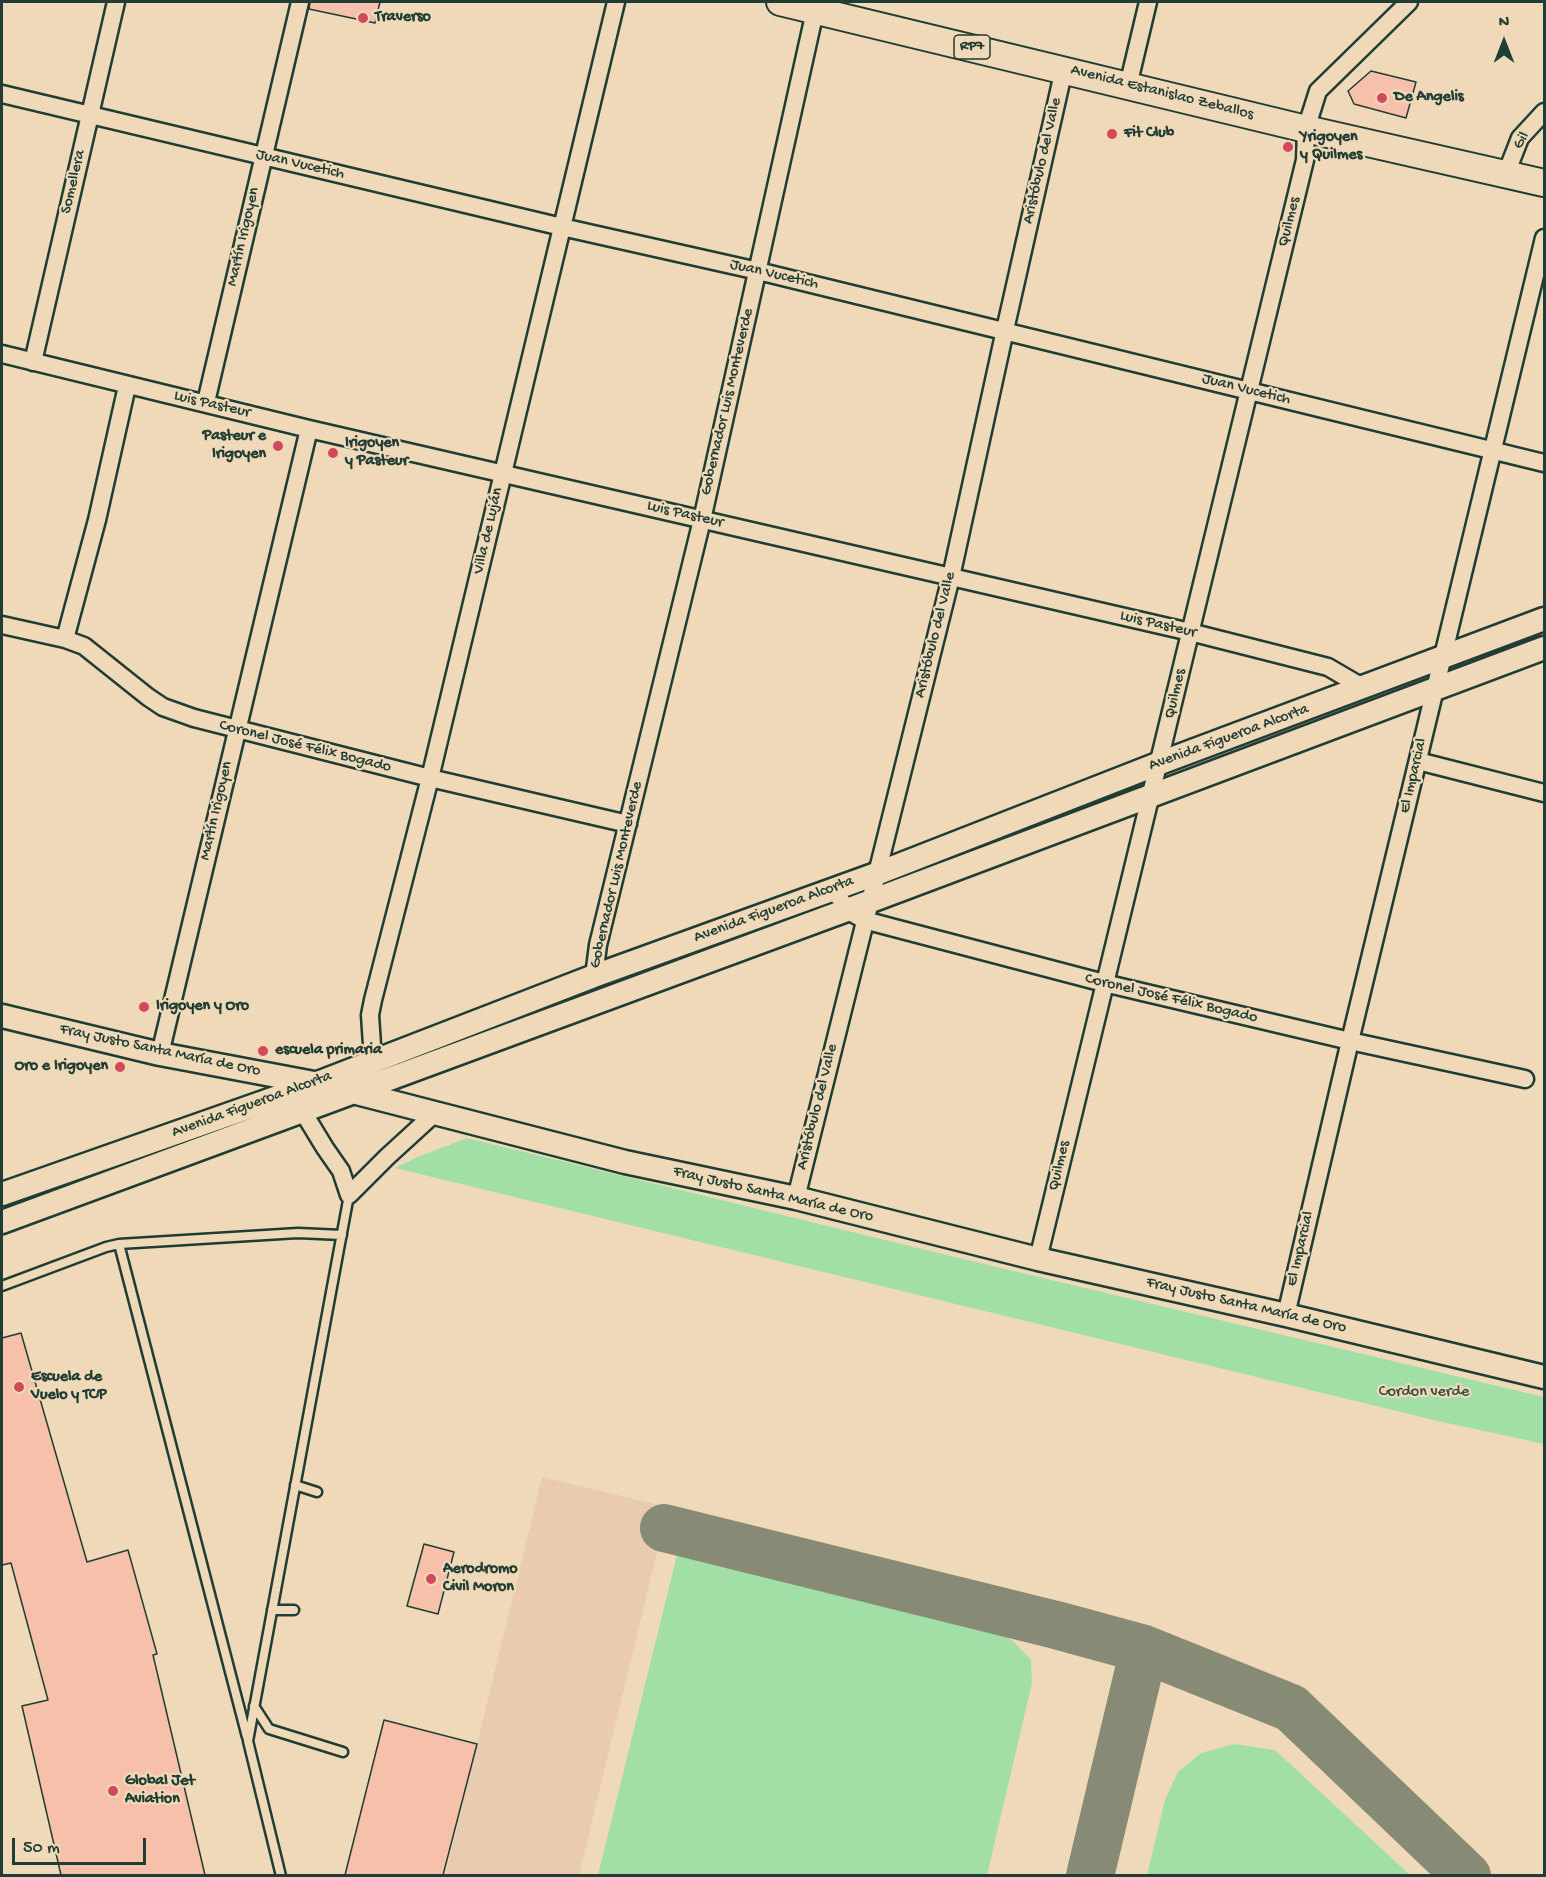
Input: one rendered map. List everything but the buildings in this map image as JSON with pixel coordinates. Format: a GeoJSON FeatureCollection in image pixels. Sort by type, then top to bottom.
{"type":"FeatureCollection","features":[{"type":"Feature","properties":{"kind":"main road","name":"Avenida Estanislao Zeballos"},"geometry":{"type":"LineString","coordinates":[[780,2],[817,5],[1128,86],[1545,183]]}},
{"type":"Feature","properties":{"kind":"main road","name":"Avenida Figueroa Alcorta"},"geometry":{"type":"LineString","coordinates":[[2,1194],[315,1084],[594,976],[876,874],[1160,763],[1545,619]]}},
{"type":"Feature","properties":{"kind":"main road","name":"Avenida Figueroa Alcorta"},"geometry":{"type":"LineString","coordinates":[[2,1222],[304,1112],[352,1092],[860,910],[1151,796],[1545,648]]}},
{"type":"Feature","properties":{"kind":"main road","name":"Fray Justo Santa María de Oro"},"geometry":{"type":"LineString","coordinates":[[2,1016],[160,1054],[352,1092],[625,1162],[796,1198],[1038,1259],[1545,1377]]}},
{"type":"Feature","properties":{"kind":"street","name":"Somellera"},"geometry":{"type":"LineString","coordinates":[[33,362],[116,2]]}},
{"type":"Feature","properties":{"kind":"street","name":"Martín Irigoyen"},"geometry":{"type":"LineString","coordinates":[[206,402],[300,2]]}},
{"type":"Feature","properties":{"kind":"street","name":"Villa de Luján"},"geometry":{"type":"LineString","coordinates":[[373,1060],[370,1015],[373,1000],[430,778],[616,2]]}},
{"type":"Feature","properties":{"kind":"street"},"geometry":{"type":"LineString","coordinates":[[1128,86],[1148,2]]}},
{"type":"Feature","properties":{"kind":"street","name":"Quilmes"},"geometry":{"type":"LineString","coordinates":[[1038,1259],[1305,160],[1306,129],[1318,92],[1409,2]]}},
{"type":"Feature","properties":{"kind":"street","name":"Gobernador Luis Monteverde"},"geometry":{"type":"LineString","coordinates":[[594,976],[598,945],[702,519],[817,5]]}},
{"type":"Feature","properties":{"kind":"street","name":"Aristóbulo del Valle"},"geometry":{"type":"LineString","coordinates":[[796,1198],[860,910],[876,874],[951,577],[1064,69]]}},
{"type":"Feature","properties":{"kind":"street","name":"Juan Vucetich"},"geometry":{"type":"LineString","coordinates":[[2,94],[1005,330],[1545,463]]}},
{"type":"Feature","properties":{"kind":"street","name":"Gil"},"geometry":{"type":"LineString","coordinates":[[1506,174],[1520,138],[1545,112]]}},
{"type":"Feature","properties":{"kind":"street","name":"El Imparcial"},"geometry":{"type":"LineString","coordinates":[[1286,1315],[1434,689],[1545,238]]}},
{"type":"Feature","properties":{"kind":"street","name":"Luis Pasteur"},"geometry":{"type":"LineString","coordinates":[[2,354],[309,429],[1190,632],[1328,667],[1364,688]]}},
{"type":"Feature","properties":{"kind":"street"},"geometry":{"type":"LineString","coordinates":[[65,639],[97,520],[128,386]]}},
{"type":"Feature","properties":{"kind":"street","name":"Martín Irigoyen"},"geometry":{"type":"LineString","coordinates":[[160,1054],[309,429]]}},
{"type":"Feature","properties":{"kind":"street","name":"Coronel José Félix Bogado"},"geometry":{"type":"LineString","coordinates":[[2,625],[65,639],[84,646],[163,707],[194,718],[430,778],[628,824]]}},
{"type":"Feature","properties":{"kind":"street"},"geometry":{"type":"LineString","coordinates":[[1418,761],[1545,793]]}},
{"type":"Feature","properties":{"kind":"street"},"geometry":{"type":"LineString","coordinates":[[834,889],[860,910]]}},
{"type":"Feature","properties":{"kind":"street","name":"Coronel José Félix Bogado"},"geometry":{"type":"LineString","coordinates":[[860,910],[1104,983],[1350,1041],[1525,1079]]}},
{"type":"Feature","properties":{"kind":"street"},"geometry":{"type":"LineString","coordinates":[[292,1092],[341,1171],[349,1195],[434,1114]]}},
{"type":"Feature","properties":{"kind":"lane"},"geometry":{"type":"LineString","coordinates":[[248,1741],[349,1195]]}},
{"type":"Feature","properties":{"kind":"lane"},"geometry":{"type":"LineString","coordinates":[[2,1286],[119,1244],[298,1233],[342,1235]]}},
{"type":"Feature","properties":{"kind":"lane"},"geometry":{"type":"LineString","coordinates":[[119,1244],[270,1822],[281,1875]]}},
{"type":"Feature","properties":{"kind":"lane"},"geometry":{"type":"LineString","coordinates":[[296,1485],[318,1492]]}},
{"type":"Feature","properties":{"kind":"lane"},"geometry":{"type":"LineString","coordinates":[[272,1610],[294,1610]]}},
{"type":"Feature","properties":{"kind":"lane"},"geometry":{"type":"LineString","coordinates":[[254,1706],[269,1729],[343,1752]]}},
{"type":"Feature","properties":{"kind":"shaded area"},"geometry":{"type":"Polygon","coordinates":[[[542,1477],[668,1507],[579,1875],[445,1876],[542,1477]]]}},
{"type":"Feature","properties":{"kind":"green space","name":"Cordon verde"},"geometry":{"type":"Polygon","coordinates":[[[467,1138],[1544,1397],[1544,1444],[1438,1421],[395,1168],[467,1138]]]}},
{"type":"Feature","properties":{"kind":"green space"},"geometry":{"type":"Polygon","coordinates":[[[677,1555],[987,1625],[1013,1641],[1031,1660],[1032,1683],[987,1875],[598,1875],[677,1555]]]}},
{"type":"Feature","properties":{"kind":"green space"},"geometry":{"type":"Polygon","coordinates":[[[1234,1744],[1275,1750],[1410,1875],[1147,1875],[1165,1800],[1178,1772],[1201,1753],[1234,1744]]]}},
{"type":"Feature","properties":{"kind":"taxiway"},"geometry":{"type":"LineString","coordinates":[[664,1528],[1144,1649],[1291,1708],[1467,1876]]}},
{"type":"Feature","properties":{"kind":"taxiway"},"geometry":{"type":"LineString","coordinates":[[1090,1876],[1144,1649]]}},
{"type":"Feature","properties":{"kind":"place","name":"Traverso"},"geometry":{"type":"Point","coordinates":[363,18]}},
{"type":"Feature","properties":{"kind":"place","name":"De Angelis"},"geometry":{"type":"Point","coordinates":[1382,98]}},
{"type":"Feature","properties":{"kind":"place","name":"Fit Club"},"geometry":{"type":"Point","coordinates":[1112,134]}},
{"type":"Feature","properties":{"kind":"place","name":"Yrigoyen y Quilmes"},"geometry":{"type":"Point","coordinates":[1288,147]}},
{"type":"Feature","properties":{"kind":"place","name":"Pasteur e Irigoyen"},"geometry":{"type":"Point","coordinates":[278,446]}},
{"type":"Feature","properties":{"kind":"place","name":"Irigoyen y Pasteur"},"geometry":{"type":"Point","coordinates":[333,453]}},
{"type":"Feature","properties":{"kind":"place","name":"Irigoyen y Oro"},"geometry":{"type":"Point","coordinates":[144,1007]}},
{"type":"Feature","properties":{"kind":"place","name":"escuela primaria"},"geometry":{"type":"Point","coordinates":[263,1051]}},
{"type":"Feature","properties":{"kind":"place","name":"Oro e Irigoyen"},"geometry":{"type":"Point","coordinates":[120,1067]}},
{"type":"Feature","properties":{"kind":"place","name":"Escuela de Vuelo y TCP"},"geometry":{"type":"Point","coordinates":[19,1387]}},
{"type":"Feature","properties":{"kind":"place","name":"Aerodromo Civil Moron"},"geometry":{"type":"Point","coordinates":[431,1579]}},
{"type":"Feature","properties":{"kind":"place","name":"Global Jet Aviation"},"geometry":{"type":"Point","coordinates":[113,1791]}}]}
